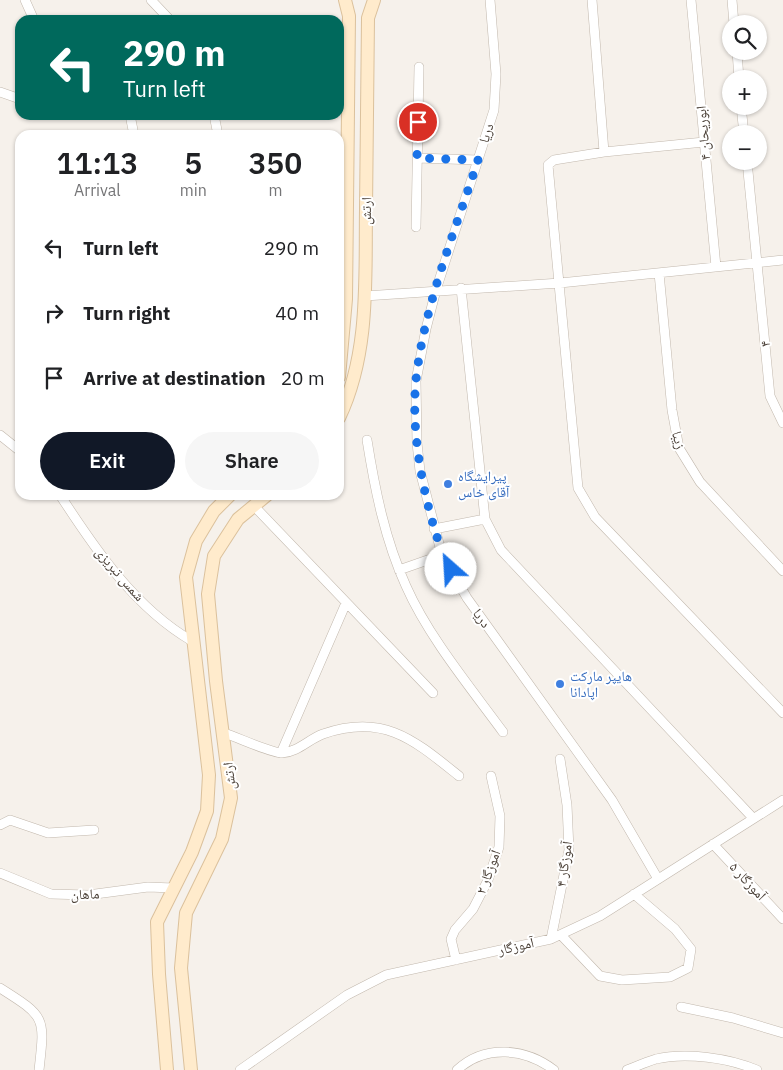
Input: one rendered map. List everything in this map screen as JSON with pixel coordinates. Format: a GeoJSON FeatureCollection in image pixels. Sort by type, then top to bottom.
{"type":"FeatureCollection","features":[{"type":"Feature","properties":{"kind":"main road","name":"ارتش"},"geometry":{"type":"LineString","coordinates":[[344,218],[349,16],[345,0]]}},
{"type":"Feature","properties":{"kind":"main road","name":"ارتش"},"geometry":{"type":"LineString","coordinates":[[344,407],[360,358],[365,296],[368,18],[374,0]]}},
{"type":"Feature","properties":{"kind":"main road","name":"ارتش"},"geometry":{"type":"LineString","coordinates":[[168,1070],[159,974],[157,922],[192,852],[207,811],[209,775],[186,577],[196,541],[214,510],[225,500]]}},
{"type":"Feature","properties":{"kind":"main road","name":"ارتش"},"geometry":{"type":"LineString","coordinates":[[191,1070],[181,968],[186,914],[222,839],[231,798],[216,681],[208,594],[214,556],[238,519],[261,500]]}},
{"type":"Feature","properties":{"kind":"street"},"geometry":{"type":"LineString","coordinates":[[25,0],[32,15]]}},
{"type":"Feature","properties":{"kind":"street"},"geometry":{"type":"LineString","coordinates":[[151,0],[165,15]]}},
{"type":"Feature","properties":{"kind":"street","name":"دریا"},"geometry":{"type":"LineString","coordinates":[[490,0],[496,74],[494,110],[436,290],[416,381],[416,443],[420,471],[442,555],[467,598],[612,800],[658,879]]}},
{"type":"Feature","properties":{"kind":"street"},"geometry":{"type":"LineString","coordinates":[[592,0],[604,152]]}},
{"type":"Feature","properties":{"kind":"street","name":"ابوریحان ۴"},"geometry":{"type":"LineString","coordinates":[[692,0],[716,267]]}},
{"type":"Feature","properties":{"kind":"street"},"geometry":{"type":"LineString","coordinates":[[732,0],[733,15]]}},
{"type":"Feature","properties":{"kind":"street"},"geometry":{"type":"LineString","coordinates":[[416,227],[418,67]]}},
{"type":"Feature","properties":{"kind":"street"},"geometry":{"type":"LineString","coordinates":[[0,92],[15,97]]}},
{"type":"Feature","properties":{"kind":"street"},"geometry":{"type":"LineString","coordinates":[[704,142],[604,152],[554,160],[548,165],[578,488],[595,517],[783,713]]}},
{"type":"Feature","properties":{"kind":"street"},"geometry":{"type":"LineString","coordinates":[[417,158],[478,160]]}},
{"type":"Feature","properties":{"kind":"street","name":"۴"},"geometry":{"type":"LineString","coordinates":[[748,170],[770,396],[783,423]]}},
{"type":"Feature","properties":{"kind":"street"},"geometry":{"type":"LineString","coordinates":[[365,296],[461,288],[560,283],[783,260]]}},
{"type":"Feature","properties":{"kind":"street","name":"زیبا"},"geometry":{"type":"LineString","coordinates":[[659,273],[672,410],[678,448],[700,482],[783,571]]}},
{"type":"Feature","properties":{"kind":"street"},"geometry":{"type":"LineString","coordinates":[[461,288],[485,519],[501,550],[754,818]]}},
{"type":"Feature","properties":{"kind":"street"},"geometry":{"type":"LineString","coordinates":[[0,435],[15,447]]}},
{"type":"Feature","properties":{"kind":"street"},"geometry":{"type":"LineString","coordinates":[[367,440],[385,531],[406,588],[438,642],[502,732]]}},
{"type":"Feature","properties":{"kind":"street","name":"شمس تبریزی"},"geometry":{"type":"LineString","coordinates":[[63,500],[84,532],[114,570],[145,604],[177,632],[192,641]]}},
{"type":"Feature","properties":{"kind":"street"},"geometry":{"type":"LineString","coordinates":[[254,506],[433,693]]}},
{"type":"Feature","properties":{"kind":"street"},"geometry":{"type":"LineString","coordinates":[[434,529],[485,519]]}},
{"type":"Feature","properties":{"kind":"street"},"geometry":{"type":"LineString","coordinates":[[399,570],[442,555]]}},
{"type":"Feature","properties":{"kind":"street"},"geometry":{"type":"LineString","coordinates":[[281,753],[346,603]]}},
{"type":"Feature","properties":{"kind":"street"},"geometry":{"type":"LineString","coordinates":[[224,733],[281,753],[298,749],[319,736],[336,730],[354,726],[372,726],[392,732],[425,749],[459,776]]}},
{"type":"Feature","properties":{"kind":"street","name":"آموزگار ۴"},"geometry":{"type":"LineString","coordinates":[[551,938],[568,850],[568,805],[560,759]]}},
{"type":"Feature","properties":{"kind":"street","name":"آموزگار ۲"},"geometry":{"type":"LineString","coordinates":[[456,960],[451,939],[455,930],[473,909],[488,880],[499,847],[500,816],[491,776]]}},
{"type":"Feature","properties":{"kind":"street","name":"آموزگار"},"geometry":{"type":"LineString","coordinates":[[240,1070],[347,995],[386,975],[551,938],[600,916],[783,800]]}},
{"type":"Feature","properties":{"kind":"street"},"geometry":{"type":"LineString","coordinates":[[0,825],[10,820],[48,834],[94,830]]}},
{"type":"Feature","properties":{"kind":"street","name":"آموزگار ۵"},"geometry":{"type":"LineString","coordinates":[[713,844],[783,919]]}},
{"type":"Feature","properties":{"kind":"street","name":"ماهان"},"geometry":{"type":"LineString","coordinates":[[0,873],[51,894],[88,895],[148,887],[173,888]]}},
{"type":"Feature","properties":{"kind":"street"},"geometry":{"type":"LineString","coordinates":[[561,935],[600,976],[622,980],[670,977],[688,968],[691,949],[675,929],[634,894]]}},
{"type":"Feature","properties":{"kind":"street"},"geometry":{"type":"LineString","coordinates":[[0,988],[34,1011],[42,1023],[39,1070]]}},
{"type":"Feature","properties":{"kind":"street"},"geometry":{"type":"LineString","coordinates":[[681,1007],[734,1018],[783,1033]]}},
{"type":"Feature","properties":{"kind":"street"},"geometry":{"type":"LineString","coordinates":[[457,1070],[483,1055],[509,1051],[527,1054],[554,1070]]}},
{"type":"Feature","properties":{"kind":"street"},"geometry":{"type":"LineString","coordinates":[[627,1070],[657,1059],[692,1057],[725,1059],[756,1070]]}},
{"type":"Feature","properties":{"kind":"place","name":"پیرایشگاه آقای خاس"},"geometry":{"type":"Point","coordinates":[448,484]}},
{"type":"Feature","properties":{"kind":"place","name":"هایپر مارکت اپادانا"},"geometry":{"type":"Point","coordinates":[560,684]}},
{"type":"Feature","properties":{"kind":"route"},"geometry":{"type":"LineString","coordinates":[[418,122],[417,158],[478,160],[436,290],[416,381],[416,443],[420,471],[442,555],[451,569]]}}]}
